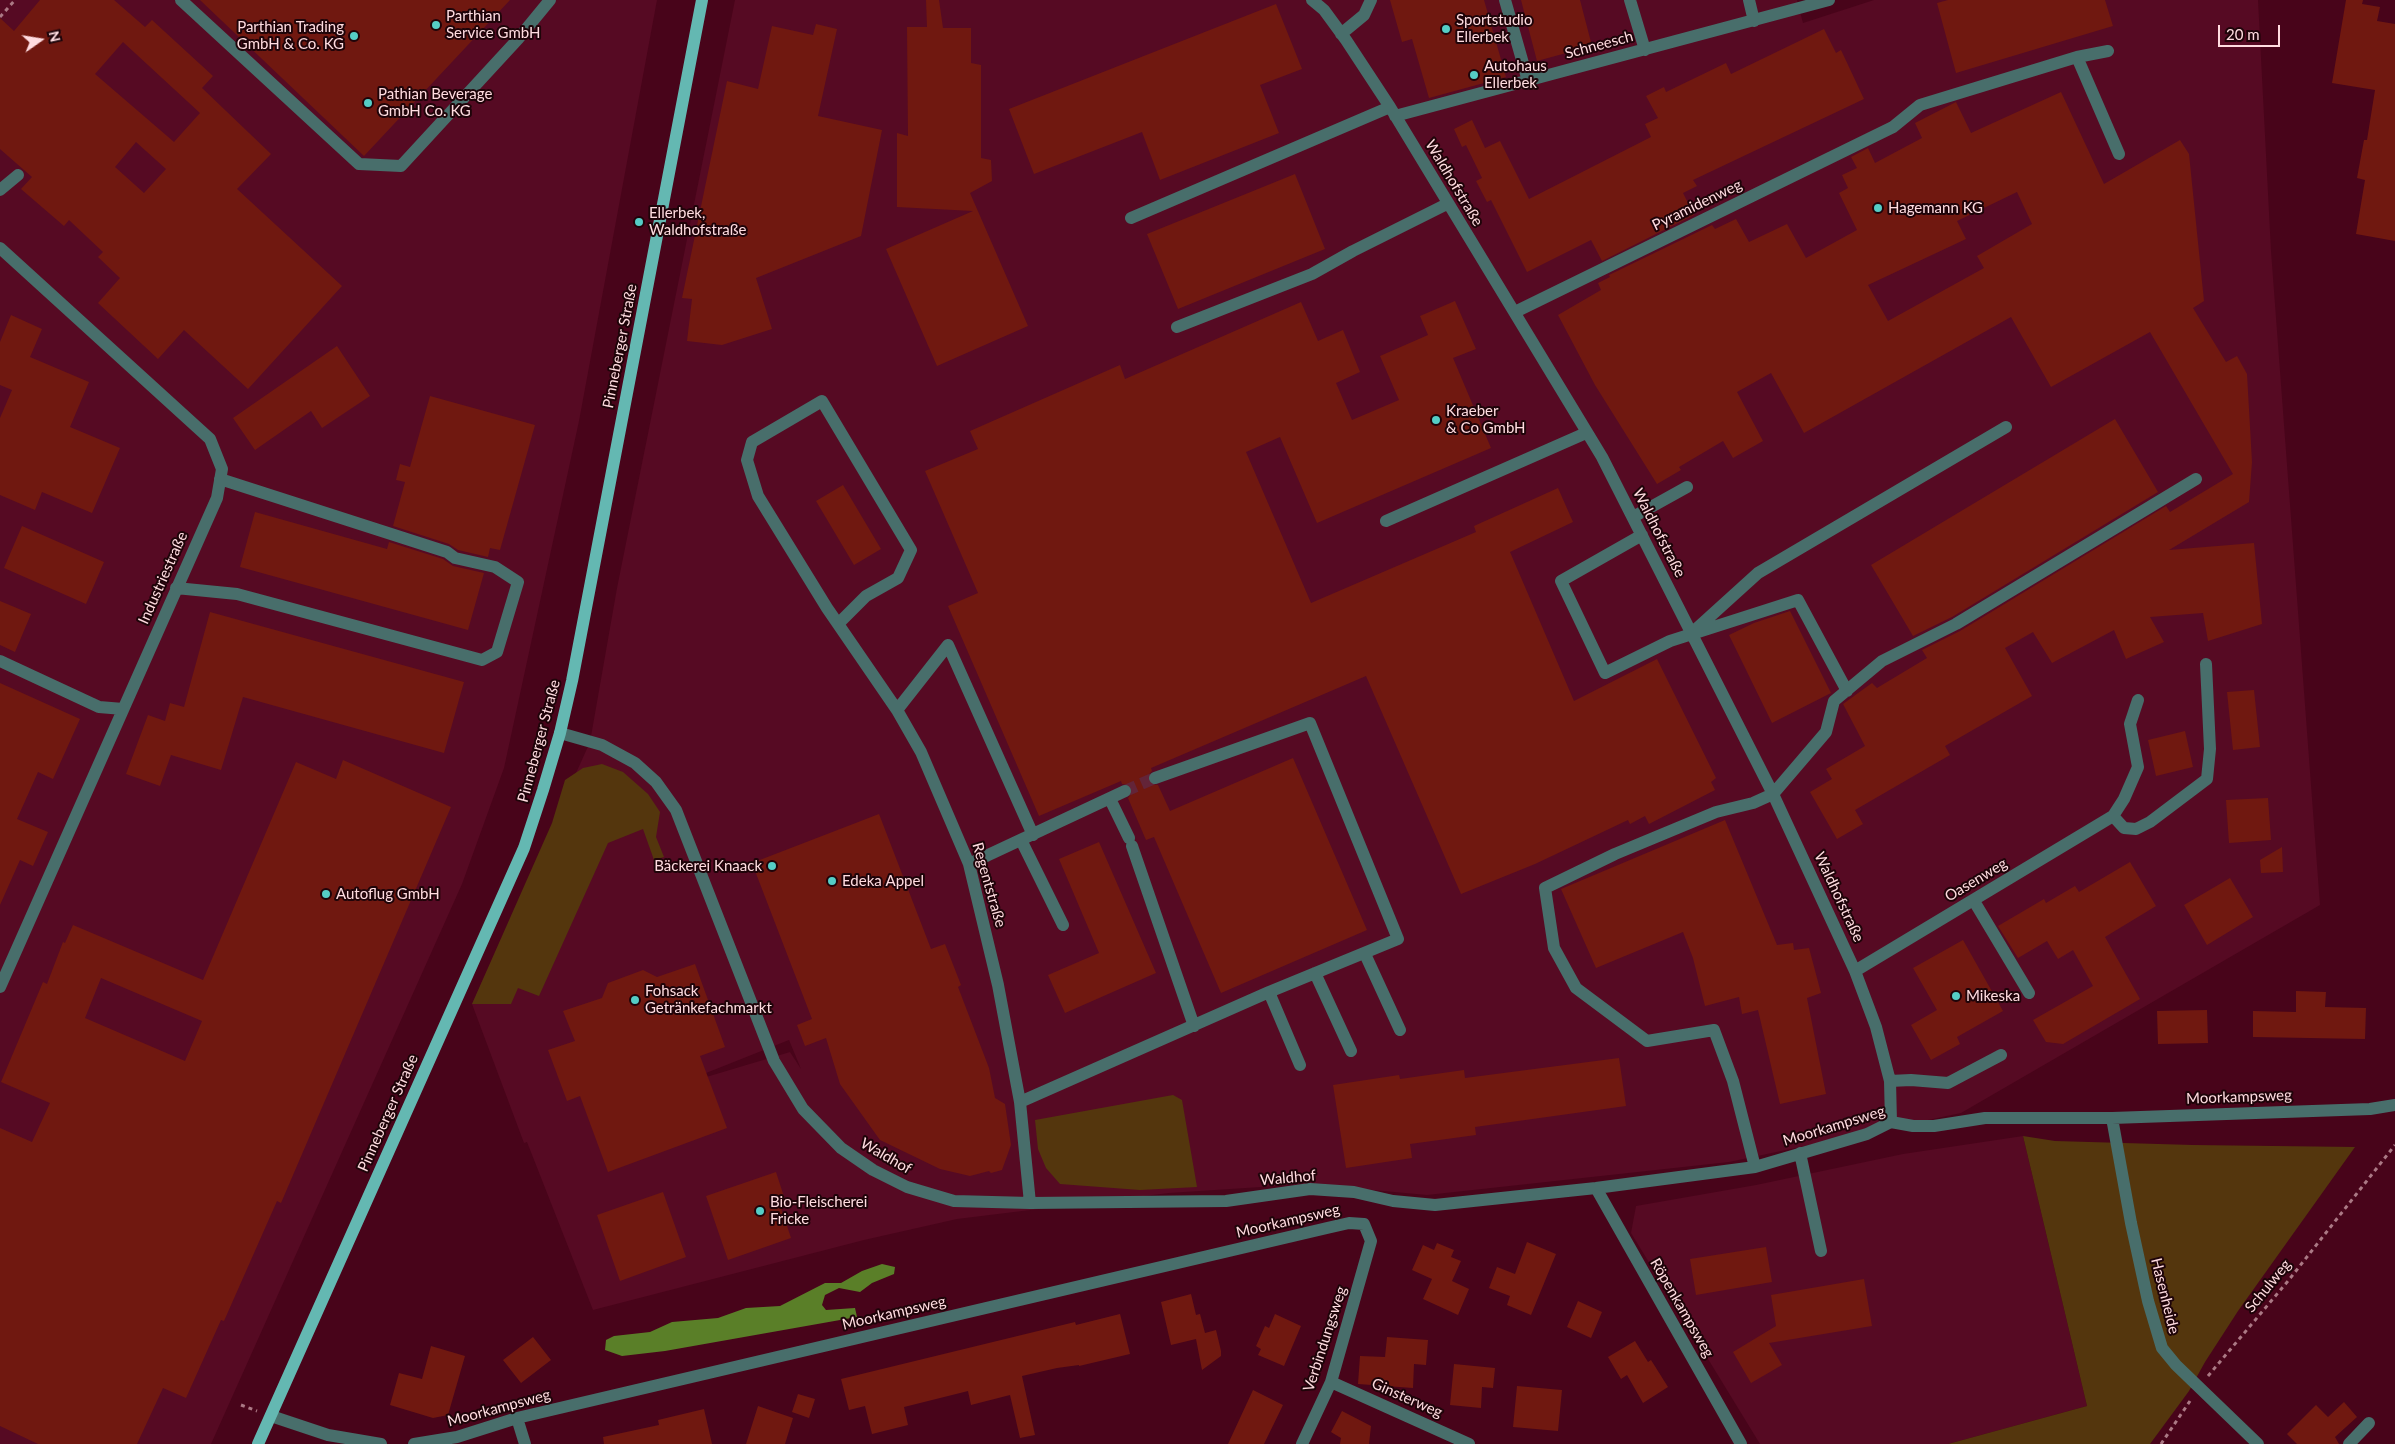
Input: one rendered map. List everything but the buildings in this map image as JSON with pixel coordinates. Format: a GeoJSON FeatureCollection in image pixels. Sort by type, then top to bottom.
{"type":"FeatureCollection","features":[{"type":"Feature","properties":{"kind":"main road","name":"Pinneberger Straße"},"geometry":{"type":"LineString","coordinates":[[258,1444],[524,848],[560,733],[572,681],[702,0]]}},
{"type":"Feature","properties":{"kind":"street"},"geometry":{"type":"LineString","coordinates":[[181,0],[359,164],[401,166],[518,39],[550,0]]}},
{"type":"Feature","properties":{"kind":"street","name":"Waldhofstraße"},"geometry":{"type":"LineString","coordinates":[[1312,0],[1324,10],[1393,112],[1602,457],[1633,517],[1690,634],[1773,794],[1855,970],[1876,1027],[1890,1081],[1891,1122]]}},
{"type":"Feature","properties":{"kind":"street"},"geometry":{"type":"LineString","coordinates":[[1341,34],[1364,15],[1371,0]]}},
{"type":"Feature","properties":{"kind":"street"},"geometry":{"type":"LineString","coordinates":[[1505,0],[1528,81]]}},
{"type":"Feature","properties":{"kind":"street"},"geometry":{"type":"LineString","coordinates":[[1630,0],[1645,50]]}},
{"type":"Feature","properties":{"kind":"street"},"geometry":{"type":"LineString","coordinates":[[1749,0],[1754,21]]}},
{"type":"Feature","properties":{"kind":"street","name":"Schneesch"},"geometry":{"type":"LineString","coordinates":[[1131,218],[1393,112],[1528,81],[1783,14],[1829,0]]}},
{"type":"Feature","properties":{"kind":"street","name":"Pyramidenweg"},"geometry":{"type":"LineString","coordinates":[[1515,312],[1893,127],[1920,105],[2077,57],[2108,51]]}},
{"type":"Feature","properties":{"kind":"street"},"geometry":{"type":"LineString","coordinates":[[2077,57],[2119,154]]}},
{"type":"Feature","properties":{"kind":"street"},"geometry":{"type":"LineString","coordinates":[[0,190],[18,175]]}},
{"type":"Feature","properties":{"kind":"street"},"geometry":{"type":"LineString","coordinates":[[1177,327],[1312,274],[1353,251],[1447,204]]}},
{"type":"Feature","properties":{"kind":"street","name":"Industriestraße"},"geometry":{"type":"LineString","coordinates":[[0,248],[210,439],[222,469],[216,498],[2,979]]}},
{"type":"Feature","properties":{"kind":"street","name":"Regentstraße"},"geometry":{"type":"LineString","coordinates":[[838,624],[866,596],[898,578],[911,550],[822,401],[752,442],[747,460],[758,496],[827,608],[897,710],[921,752],[969,864],[998,985],[1020,1102],[1030,1203]]}},
{"type":"Feature","properties":{"kind":"street"},"geometry":{"type":"LineString","coordinates":[[1690,634],[1758,573],[2006,427]]}},
{"type":"Feature","properties":{"kind":"street"},"geometry":{"type":"LineString","coordinates":[[1386,521],[1586,433]]}},
{"type":"Feature","properties":{"kind":"street"},"geometry":{"type":"LineString","coordinates":[[176,588],[237,594],[482,660],[497,652],[518,582],[495,567],[455,558],[447,552],[220,479]]}},
{"type":"Feature","properties":{"kind":"street"},"geometry":{"type":"LineString","coordinates":[[1756,1167],[1733,1081],[1714,1030],[1647,1041],[1576,988],[1554,948],[1545,888],[1615,854],[1716,812],[1754,803],[1773,794],[1826,732],[1834,701],[1882,662],[1956,624],[2196,479]]}},
{"type":"Feature","properties":{"kind":"street"},"geometry":{"type":"LineString","coordinates":[[1633,517],[1687,487]]}},
{"type":"Feature","properties":{"kind":"street"},"geometry":{"type":"LineString","coordinates":[[1642,535],[1561,581],[1605,673],[1670,641],[1798,600],[1847,691]]}},
{"type":"Feature","properties":{"kind":"street"},"geometry":{"type":"LineString","coordinates":[[897,710],[948,644],[1063,925]]}},
{"type":"Feature","properties":{"kind":"street"},"geometry":{"type":"LineString","coordinates":[[0,661],[99,707],[123,709]]}},
{"type":"Feature","properties":{"kind":"street"},"geometry":{"type":"LineString","coordinates":[[2138,700],[2130,724],[2138,767],[2124,799],[2113,816],[2124,828],[2136,829],[2150,822],[2208,780],[2210,749],[2206,664]]}},
{"type":"Feature","properties":{"kind":"street"},"geometry":{"type":"LineString","coordinates":[[1020,1102],[1269,992],[1398,939],[1310,723],[1155,778]]}},
{"type":"Feature","properties":{"kind":"street","name":"Waldhof"},"geometry":{"type":"LineString","coordinates":[[560,733],[602,746],[634,763],[656,782],[676,810],[774,1061],[803,1109],[841,1148],[873,1170],[907,1187],[954,1201],[1030,1203],[1226,1201],[1310,1189],[1354,1192],[1394,1201],[1435,1205]]}},
{"type":"Feature","properties":{"kind":"street"},"geometry":{"type":"LineString","coordinates":[[969,864],[1125,791]]}},
{"type":"Feature","properties":{"kind":"street"},"geometry":{"type":"LineString","coordinates":[[1110,799],[1131,842],[1194,1026]]}},
{"type":"Feature","properties":{"kind":"street","name":"Oasenweg"},"geometry":{"type":"LineString","coordinates":[[1855,970],[1974,901],[2113,816]]}},
{"type":"Feature","properties":{"kind":"street"},"geometry":{"type":"LineString","coordinates":[[1974,901],[2029,993]]}},
{"type":"Feature","properties":{"kind":"street"},"geometry":{"type":"LineString","coordinates":[[1365,954],[1400,1030]]}},
{"type":"Feature","properties":{"kind":"street"},"geometry":{"type":"LineString","coordinates":[[1315,974],[1351,1051]]}},
{"type":"Feature","properties":{"kind":"street"},"geometry":{"type":"LineString","coordinates":[[1269,992],[1300,1065]]}},
{"type":"Feature","properties":{"kind":"street"},"geometry":{"type":"LineString","coordinates":[[1890,1081],[1911,1080],[1948,1083],[2001,1055]]}},
{"type":"Feature","properties":{"kind":"street","name":"Moorkampsweg"},"geometry":{"type":"LineString","coordinates":[[1435,1205],[1596,1188],[1756,1167],[1867,1134],[1891,1122],[1913,1126],[1934,1126],[1985,1118],[2112,1118],[2370,1109],[2395,1106]]}},
{"type":"Feature","properties":{"kind":"street","name":"Hasenheide"},"geometry":{"type":"LineString","coordinates":[[2112,1118],[2133,1232],[2162,1348],[2176,1365],[2200,1386],[2258,1444]]}},
{"type":"Feature","properties":{"kind":"street"},"geometry":{"type":"LineString","coordinates":[[1800,1153],[1821,1251]]}},
{"type":"Feature","properties":{"kind":"street","name":"Röpenkampsweg"},"geometry":{"type":"LineString","coordinates":[[1596,1188],[1741,1444]]}},
{"type":"Feature","properties":{"kind":"street","name":"Moorkampsweg"},"geometry":{"type":"LineString","coordinates":[[414,1444],[457,1437],[517,1418],[1349,1223],[1364,1224],[1371,1241]]}},
{"type":"Feature","properties":{"kind":"street","name":"Verbindungsweg"},"geometry":{"type":"LineString","coordinates":[[1302,1444],[1331,1382],[1371,1241]]}},
{"type":"Feature","properties":{"kind":"street","name":"Ginsterweg"},"geometry":{"type":"LineString","coordinates":[[1331,1382],[1469,1444]]}},
{"type":"Feature","properties":{"kind":"street"},"geometry":{"type":"LineString","coordinates":[[271,1416],[328,1435],[381,1444]]}},
{"type":"Feature","properties":{"kind":"street"},"geometry":{"type":"LineString","coordinates":[[517,1418],[525,1444]]}},
{"type":"Feature","properties":{"kind":"street"},"geometry":{"type":"LineString","coordinates":[[2349,1444],[2369,1423]]}},
{"type":"Feature","properties":{"kind":"path"},"geometry":{"type":"LineString","coordinates":[[0,17],[15,0]]}},
{"type":"Feature","properties":{"kind":"path","name":"Schulweg"},"geometry":{"type":"LineString","coordinates":[[2161,1444],[2200,1386],[2288,1281],[2395,1145]]}},
{"type":"Feature","properties":{"kind":"shaded area"},"geometry":{"type":"Polygon","coordinates":[[[0,0],[657,0],[579,421],[504,768],[462,884],[211,1444],[0,1444],[0,0]]]}},
{"type":"Feature","properties":{"kind":"shaded area"},"geometry":{"type":"Polygon","coordinates":[[[735,0],[1797,0],[1803,23],[1874,0],[2258,0],[2271,251],[2320,905],[1961,1113],[1729,1162],[1427,1195],[1307,1184],[1169,1193],[957,1219],[864,1240],[593,1310],[527,1142],[524,1143],[472,1004],[590,742],[617,588],[735,0]],[[789,1040],[666,1089],[790,1052],[801,1069],[789,1040]]]}},
{"type":"Feature","properties":{"kind":"shaded area"},"geometry":{"type":"Polygon","coordinates":[[[602,764],[623,772],[648,794],[660,812],[656,837],[664,857],[654,860],[643,829],[608,843],[539,996],[518,988],[511,1004],[472,1004],[552,823],[565,780],[583,768],[602,764]]]}},
{"type":"Feature","properties":{"kind":"shaded area"},"geometry":{"type":"Polygon","coordinates":[[[1173,1095],[1182,1100],[1197,1187],[1140,1190],[1060,1184],[1046,1168],[1038,1149],[1035,1120],[1173,1095]]]}},
{"type":"Feature","properties":{"kind":"shaded area"},"geometry":{"type":"Polygon","coordinates":[[[2023,1136],[2087,1406],[1948,1444],[1760,1444],[1631,1233],[1636,1206],[1756,1185],[1903,1154],[2023,1136]]]}},
{"type":"Feature","properties":{"kind":"shaded area"},"geometry":{"type":"Polygon","coordinates":[[[2023,1136],[2055,1141],[2355,1147],[2238,1311],[2205,1362],[2189,1391],[2150,1444],[1948,1444],[2087,1406],[2023,1136]]]}},
{"type":"Feature","properties":{"kind":"shaded area"},"geometry":{"type":"Polygon","coordinates":[[[882,1264],[895,1267],[894,1274],[872,1283],[860,1292],[839,1288],[825,1295],[822,1305],[826,1310],[855,1308],[857,1317],[665,1351],[622,1356],[605,1350],[606,1340],[614,1336],[650,1332],[672,1322],[718,1318],[746,1308],[780,1306],[825,1283],[841,1283],[862,1271],[882,1264]]]}},
{"type":"Feature","properties":{"kind":"tunnel"},"geometry":{"type":"LineString","coordinates":[[1125,791],[1155,778]]}},
{"type":"Feature","properties":{"kind":"place","name":"Parthian Service GmbH"},"geometry":{"type":"Point","coordinates":[436,25]}},
{"type":"Feature","properties":{"kind":"place","name":"Sportstudio Ellerbek"},"geometry":{"type":"Point","coordinates":[1446,29]}},
{"type":"Feature","properties":{"kind":"place","name":"Parthian Trading GmbH & Co. KG"},"geometry":{"type":"Point","coordinates":[354,36]}},
{"type":"Feature","properties":{"kind":"place","name":"Autohaus Ellerbek"},"geometry":{"type":"Point","coordinates":[1474,75]}},
{"type":"Feature","properties":{"kind":"place","name":"Pathian Beverage GmbH Co. KG"},"geometry":{"type":"Point","coordinates":[368,103]}},
{"type":"Feature","properties":{"kind":"place","name":"Hagemann KG"},"geometry":{"type":"Point","coordinates":[1878,208]}},
{"type":"Feature","properties":{"kind":"place","name":"Ellerbek, Waldhofstraße"},"geometry":{"type":"Point","coordinates":[639,222]}},
{"type":"Feature","properties":{"kind":"place","name":"Kraeber & Co GmbH"},"geometry":{"type":"Point","coordinates":[1436,420]}},
{"type":"Feature","properties":{"kind":"place","name":"Bäckerei Knaack"},"geometry":{"type":"Point","coordinates":[772,866]}},
{"type":"Feature","properties":{"kind":"place","name":"Edeka Appel"},"geometry":{"type":"Point","coordinates":[832,881]}},
{"type":"Feature","properties":{"kind":"place","name":"Autoflug GmbH"},"geometry":{"type":"Point","coordinates":[326,894]}},
{"type":"Feature","properties":{"kind":"place","name":"Mikeska"},"geometry":{"type":"Point","coordinates":[1956,996]}},
{"type":"Feature","properties":{"kind":"place","name":"Fohsack Getränkefachmarkt"},"geometry":{"type":"Point","coordinates":[635,1000]}},
{"type":"Feature","properties":{"kind":"place","name":"Bio-Fleischerei Fricke"},"geometry":{"type":"Point","coordinates":[760,1211]}}]}
